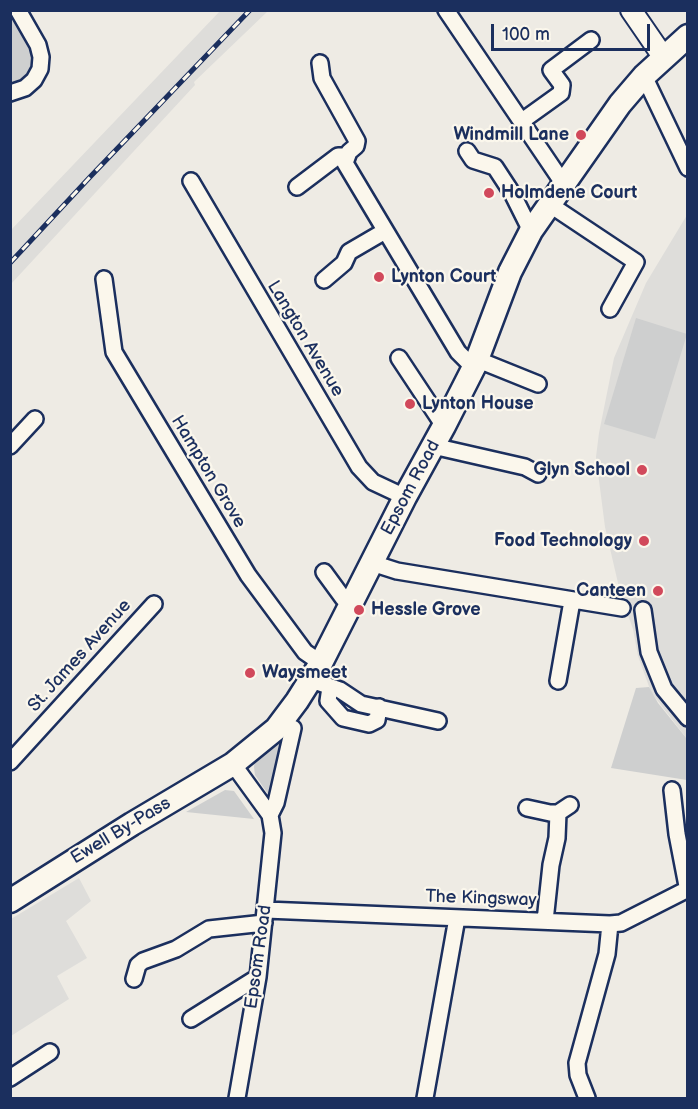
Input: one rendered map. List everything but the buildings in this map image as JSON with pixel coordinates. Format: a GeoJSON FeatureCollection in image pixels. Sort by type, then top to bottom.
{"type":"FeatureCollection","features":[{"type":"Feature","properties":{"kind":"highway","name":"Epsom Road"},"geometry":{"type":"LineString","coordinates":[[233,764],[276,729],[316,671],[476,362],[510,272],[531,231],[620,104],[644,76],[687,36]]}},
{"type":"Feature","properties":{"kind":"highway","name":"Ewell By-Pass"},"geometry":{"type":"LineString","coordinates":[[10,901],[233,764]]}},
{"type":"Feature","properties":{"kind":"main road"},"geometry":{"type":"LineString","coordinates":[[632,10],[664,58]]}},
{"type":"Feature","properties":{"kind":"street"},"geometry":{"type":"LineString","coordinates":[[10,93],[25,88],[34,80],[40,69],[41,57],[38,45],[18,10]]}},
{"type":"Feature","properties":{"kind":"street"},"geometry":{"type":"LineString","coordinates":[[446,10],[563,183]]}},
{"type":"Feature","properties":{"kind":"street"},"geometry":{"type":"LineString","coordinates":[[522,121],[561,93],[562,85],[551,70],[591,40]]}},
{"type":"Feature","properties":{"kind":"street"},"geometry":{"type":"LineString","coordinates":[[320,63],[322,78],[357,141],[345,163],[458,352],[467,361],[476,362],[538,384]]}},
{"type":"Feature","properties":{"kind":"street"},"geometry":{"type":"LineString","coordinates":[[644,76],[687,168]]}},
{"type":"Feature","properties":{"kind":"street"},"geometry":{"type":"LineString","coordinates":[[467,151],[472,160],[495,167],[512,193],[531,231]]}},
{"type":"Feature","properties":{"kind":"street"},"geometry":{"type":"LineString","coordinates":[[297,187],[338,156],[347,156]]}},
{"type":"Feature","properties":{"kind":"street","name":"Langton Avenue"},"geometry":{"type":"LineString","coordinates":[[191,182],[359,467],[373,482],[405,497]]}},
{"type":"Feature","properties":{"kind":"street"},"geometry":{"type":"LineString","coordinates":[[549,204],[636,262],[610,309]]}},
{"type":"Feature","properties":{"kind":"street"},"geometry":{"type":"LineString","coordinates":[[324,280],[344,263],[349,252],[385,231]]}},
{"type":"Feature","properties":{"kind":"street","name":"Hampton Grove"},"geometry":{"type":"LineString","coordinates":[[104,279],[111,342],[119,361],[248,575],[305,652],[316,671]]}},
{"type":"Feature","properties":{"kind":"street"},"geometry":{"type":"LineString","coordinates":[[399,358],[438,436],[525,467],[538,474]]}},
{"type":"Feature","properties":{"kind":"street"},"geometry":{"type":"LineString","coordinates":[[10,446],[34,419]]}},
{"type":"Feature","properties":{"kind":"street"},"geometry":{"type":"LineString","coordinates":[[372,563],[397,571],[622,608]]}},
{"type":"Feature","properties":{"kind":"street"},"geometry":{"type":"LineString","coordinates":[[324,572],[342,598],[352,603]]}},
{"type":"Feature","properties":{"kind":"street"},"geometry":{"type":"LineString","coordinates":[[558,681],[572,601]]}},
{"type":"Feature","properties":{"kind":"street","name":"St. James Avenue"},"geometry":{"type":"LineString","coordinates":[[10,762],[154,604]]}},
{"type":"Feature","properties":{"kind":"street"},"geometry":{"type":"LineString","coordinates":[[643,610],[649,652],[664,689],[687,718]]}},
{"type":"Feature","properties":{"kind":"street"},"geometry":{"type":"LineString","coordinates":[[316,671],[333,688],[361,704],[438,721]]}},
{"type":"Feature","properties":{"kind":"street"},"geometry":{"type":"LineString","coordinates":[[333,688],[328,702],[343,718],[369,724],[377,720],[379,707]]}},
{"type":"Feature","properties":{"kind":"street","name":"Epsom Road"},"geometry":{"type":"LineString","coordinates":[[237,1098],[258,977],[273,833],[270,815],[276,803],[293,728]]}},
{"type":"Feature","properties":{"kind":"street"},"geometry":{"type":"LineString","coordinates":[[233,764],[270,815]]}},
{"type":"Feature","properties":{"kind":"street"},"geometry":{"type":"LineString","coordinates":[[672,790],[687,890]]}},
{"type":"Feature","properties":{"kind":"street"},"geometry":{"type":"LineString","coordinates":[[528,808],[542,813],[564,809],[551,865],[544,921]]}},
{"type":"Feature","properties":{"kind":"street","name":"The Kingsway"},"geometry":{"type":"LineString","coordinates":[[134,979],[138,965],[143,960],[176,949],[209,928],[265,916],[457,918],[610,924],[621,923],[687,890]]}},
{"type":"Feature","properties":{"kind":"street"},"geometry":{"type":"LineString","coordinates":[[425,1098],[457,918]]}},
{"type":"Feature","properties":{"kind":"street"},"geometry":{"type":"LineString","coordinates":[[587,1098],[578,1075],[577,1063],[607,954],[610,924]]}},
{"type":"Feature","properties":{"kind":"street"},"geometry":{"type":"LineString","coordinates":[[190,1019],[258,977]]}},
{"type":"Feature","properties":{"kind":"street"},"geometry":{"type":"LineString","coordinates":[[10,1078],[44,1061]]}},
{"type":"Feature","properties":{"kind":"shaded area"},"geometry":{"type":"Polygon","coordinates":[[[10,11],[13,11],[33,45],[35,68],[21,84],[10,86],[10,11]]]}},
{"type":"Feature","properties":{"kind":"shaded area"},"geometry":{"type":"Polygon","coordinates":[[[220,11],[268,11],[194,82],[195,85],[11,284],[11,230],[220,11]]]}},
{"type":"Feature","properties":{"kind":"shaded area","name":"Glyn School"},"geometry":{"type":"Polygon","coordinates":[[[687,215],[687,739],[651,692],[638,656],[633,629],[621,596],[605,527],[596,457],[614,358],[646,283],[687,215]]]}},
{"type":"Feature","properties":{"kind":"shaded area"},"geometry":{"type":"Polygon","coordinates":[[[636,318],[687,334],[655,439],[604,424],[636,318]]]}},
{"type":"Feature","properties":{"kind":"shaded area"},"geometry":{"type":"Polygon","coordinates":[[[649,687],[658,703],[687,739],[687,780],[611,768],[636,688],[649,687]]]}},
{"type":"Feature","properties":{"kind":"shaded area"},"geometry":{"type":"Polygon","coordinates":[[[275,742],[283,742],[274,778],[273,794],[270,797],[255,775],[254,767],[255,759],[275,742]]]}},
{"type":"Feature","properties":{"kind":"shaded area"},"geometry":{"type":"Polygon","coordinates":[[[225,790],[234,791],[254,819],[186,812],[225,790]]]}},
{"type":"Feature","properties":{"kind":"shaded area"},"geometry":{"type":"Polygon","coordinates":[[[79,878],[91,901],[66,921],[87,958],[57,976],[69,999],[11,1036],[11,919],[79,878]]]}},
{"type":"Feature","properties":{"kind":"railway"},"geometry":{"type":"LineString","coordinates":[[10,263],[250,10]]}},
{"type":"Feature","properties":{"kind":"place","name":"Windmill Lane"},"geometry":{"type":"Point","coordinates":[581,135]}},
{"type":"Feature","properties":{"kind":"place","name":"Holmdene Court"},"geometry":{"type":"Point","coordinates":[489,193]}},
{"type":"Feature","properties":{"kind":"place","name":"Lynton Court"},"geometry":{"type":"Point","coordinates":[379,277]}},
{"type":"Feature","properties":{"kind":"place","name":"Lynton House"},"geometry":{"type":"Point","coordinates":[410,404]}},
{"type":"Feature","properties":{"kind":"place","name":"Glyn School"},"geometry":{"type":"Point","coordinates":[642,470]}},
{"type":"Feature","properties":{"kind":"place","name":"Food Technology"},"geometry":{"type":"Point","coordinates":[644,541]}},
{"type":"Feature","properties":{"kind":"place","name":"Canteen"},"geometry":{"type":"Point","coordinates":[658,591]}},
{"type":"Feature","properties":{"kind":"place","name":"Hessle Grove"},"geometry":{"type":"Point","coordinates":[359,610]}},
{"type":"Feature","properties":{"kind":"place","name":"Waysmeet"},"geometry":{"type":"Point","coordinates":[250,673]}}]}
